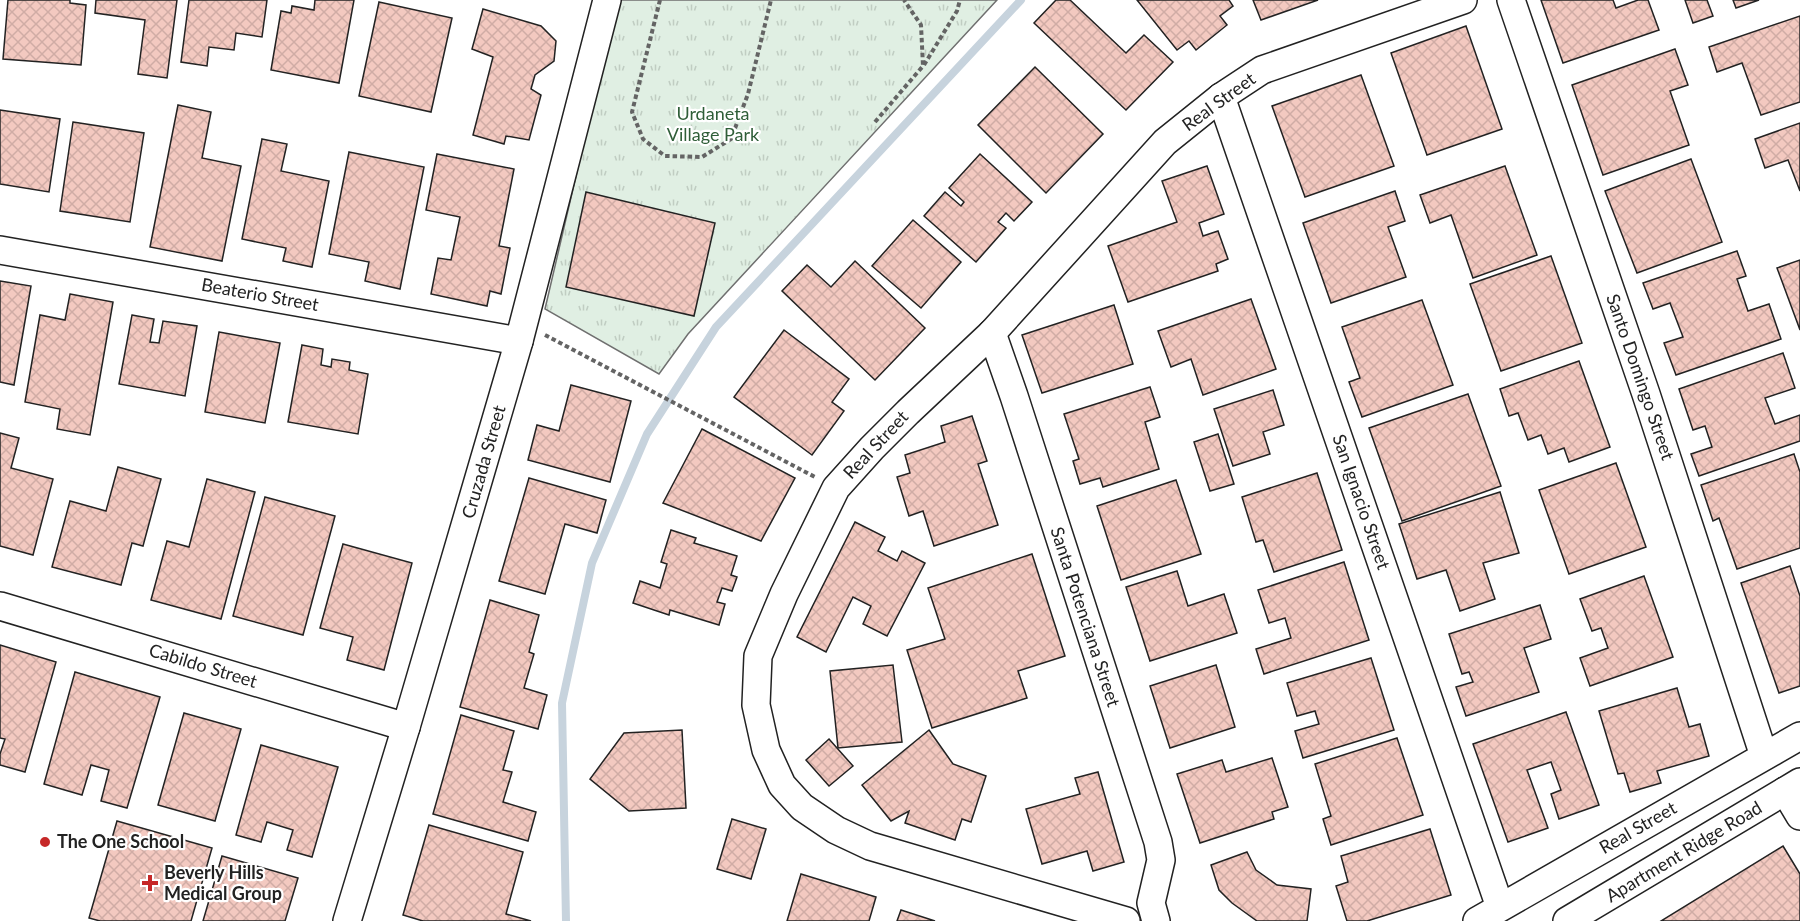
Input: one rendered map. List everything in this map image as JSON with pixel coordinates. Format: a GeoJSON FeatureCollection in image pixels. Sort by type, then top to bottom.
{"type":"FeatureCollection","features":[{"type":"Feature","properties":{"kind":"street","name":"Cruzada Street"},"geometry":{"type":"LineString","coordinates":[[347,921],[521,333],[606,0]]}},
{"type":"Feature","properties":{"kind":"street","name":"Real Street"},"geometry":{"type":"LineString","coordinates":[[1126,921],[870,846],[836,830],[802,807],[782,785],[765,750],[756,705],[758,656],[784,594],[836,488],[879,441],[992,333],[1165,142],[1221,97],[1262,70],[1463,0]]}},
{"type":"Feature","properties":{"kind":"street","name":"Santo Domingo Street"},"geometry":{"type":"LineString","coordinates":[[1511,0],[1646,394],[1764,756]]}},
{"type":"Feature","properties":{"kind":"street","name":"San Ignacio Street"},"geometry":{"type":"LineString","coordinates":[[1221,97],[1500,908]]}},
{"type":"Feature","properties":{"kind":"street","name":"Beaterio Street"},"geometry":{"type":"LineString","coordinates":[[0,249],[521,333]]}},
{"type":"Feature","properties":{"kind":"street","name":"Santa Potenciana Street"},"geometry":{"type":"LineString","coordinates":[[992,333],[1158,842],[1161,861],[1148,915]]}},
{"type":"Feature","properties":{"kind":"street","name":"Cabildo Street"},"geometry":{"type":"LineString","coordinates":[[0,606],[406,727]]}},
{"type":"Feature","properties":{"kind":"street","name":"Real Street"},"geometry":{"type":"LineString","coordinates":[[1477,921],[1800,736]]}},
{"type":"Feature","properties":{"kind":"street"},"geometry":{"type":"LineString","coordinates":[[1792,787],[1800,816]]}},
{"type":"Feature","properties":{"kind":"street","name":"Apartment Ridge Road"},"geometry":{"type":"LineString","coordinates":[[1567,921],[1792,787]]}},
{"type":"Feature","properties":{"kind":"path"},"geometry":{"type":"LineString","coordinates":[[660,0],[632,112],[644,140],[665,156],[702,157],[731,139],[748,93],[771,0]]}},
{"type":"Feature","properties":{"kind":"path"},"geometry":{"type":"LineString","coordinates":[[904,0],[921,25],[923,66]]}},
{"type":"Feature","properties":{"kind":"path"},"geometry":{"type":"LineString","coordinates":[[875,122],[923,66],[957,11],[960,0]]}},
{"type":"Feature","properties":{"kind":"path"},"geometry":{"type":"LineString","coordinates":[[521,333],[836,488]]}},
{"type":"Feature","properties":{"kind":"green space","name":"Urdaneta Village Park"},"geometry":{"type":"Polygon","coordinates":[[[617,0],[997,0],[688,334],[659,374],[545,309],[617,0]]]}},
{"type":"Feature","properties":{"kind":"building"},"geometry":{"type":"Polygon","coordinates":[[[8,0],[70,0],[70,3],[86,5],[81,65],[3,59],[8,0]]]}},
{"type":"Feature","properties":{"kind":"building"},"geometry":{"type":"Polygon","coordinates":[[[96,0],[177,0],[167,78],[138,74],[145,20],[95,13],[96,0]]]}},
{"type":"Feature","properties":{"kind":"building"},"geometry":{"type":"Polygon","coordinates":[[[189,0],[267,0],[262,37],[236,33],[234,50],[209,47],[207,66],[181,62],[189,0]]]}},
{"type":"Feature","properties":{"kind":"building"},"geometry":{"type":"Polygon","coordinates":[[[315,0],[354,0],[339,83],[271,70],[281,11],[291,13],[292,6],[314,10],[315,0]]]}},
{"type":"Feature","properties":{"kind":"building"},"geometry":{"type":"Polygon","coordinates":[[[1056,0],[1070,0],[1126,53],[1144,35],[1173,62],[1126,110],[1034,23],[1056,0]]]}},
{"type":"Feature","properties":{"kind":"building"},"geometry":{"type":"Polygon","coordinates":[[[1137,0],[1229,0],[1233,6],[1220,16],[1227,25],[1196,50],[1189,41],[1177,50],[1137,0]]]}},
{"type":"Feature","properties":{"kind":"building"},"geometry":{"type":"Polygon","coordinates":[[[1253,0],[1318,0],[1261,20],[1253,0]]]}},
{"type":"Feature","properties":{"kind":"building"},"geometry":{"type":"Polygon","coordinates":[[[1541,0],[1613,0],[1616,8],[1638,0],[1648,0],[1659,30],[1563,63],[1541,0]]]}},
{"type":"Feature","properties":{"kind":"building"},"geometry":{"type":"Polygon","coordinates":[[[1685,0],[1707,0],[1713,16],[1693,23],[1685,0]]]}},
{"type":"Feature","properties":{"kind":"building"},"geometry":{"type":"Polygon","coordinates":[[[1733,0],[1759,0],[1736,8],[1733,0]]]}},
{"type":"Feature","properties":{"kind":"building"},"geometry":{"type":"Polygon","coordinates":[[[379,2],[452,18],[431,112],[359,96],[379,2]]]}},
{"type":"Feature","properties":{"kind":"building"},"geometry":{"type":"Polygon","coordinates":[[[483,9],[541,26],[556,41],[554,61],[535,75],[531,89],[541,95],[529,140],[506,136],[504,144],[473,135],[493,57],[472,49],[483,9]]]}},
{"type":"Feature","properties":{"kind":"building"},"geometry":{"type":"Polygon","coordinates":[[[1800,16],[1800,102],[1761,115],[1742,63],[1717,72],[1709,47],[1800,16]]]}},
{"type":"Feature","properties":{"kind":"building"},"geometry":{"type":"Polygon","coordinates":[[[1466,26],[1502,129],[1427,155],[1391,53],[1466,26]]]}},
{"type":"Feature","properties":{"kind":"building"},"geometry":{"type":"Polygon","coordinates":[[[1675,49],[1688,85],[1670,91],[1689,145],[1603,175],[1572,85],[1675,49]]]}},
{"type":"Feature","properties":{"kind":"building"},"geometry":{"type":"Polygon","coordinates":[[[1035,67],[1103,134],[1046,193],[978,125],[1035,67]]]}},
{"type":"Feature","properties":{"kind":"building"},"geometry":{"type":"Polygon","coordinates":[[[1361,75],[1394,166],[1305,197],[1272,106],[1361,75]]]}},
{"type":"Feature","properties":{"kind":"building"},"geometry":{"type":"Polygon","coordinates":[[[178,105],[211,112],[202,158],[241,166],[222,261],[150,247],[178,105]]]}},
{"type":"Feature","properties":{"kind":"building"},"geometry":{"type":"Polygon","coordinates":[[[0,110],[60,119],[49,192],[0,184],[0,110]]]}},
{"type":"Feature","properties":{"kind":"building"},"geometry":{"type":"Polygon","coordinates":[[[73,122],[144,133],[130,222],[60,211],[73,122]]]}},
{"type":"Feature","properties":{"kind":"building"},"geometry":{"type":"Polygon","coordinates":[[[1800,123],[1800,191],[1788,160],[1765,168],[1755,139],[1800,123]]]}},
{"type":"Feature","properties":{"kind":"building"},"geometry":{"type":"Polygon","coordinates":[[[262,139],[287,144],[281,171],[329,181],[312,267],[283,261],[286,248],[242,239],[262,139]]]}},
{"type":"Feature","properties":{"kind":"building"},"geometry":{"type":"Polygon","coordinates":[[[349,152],[424,167],[400,289],[365,281],[369,262],[329,254],[349,152]]]}},
{"type":"Feature","properties":{"kind":"building"},"geometry":{"type":"Polygon","coordinates":[[[437,154],[514,169],[499,246],[510,248],[501,294],[490,291],[487,306],[431,294],[438,258],[451,260],[460,217],[426,210],[437,154]]]}},
{"type":"Feature","properties":{"kind":"building"},"geometry":{"type":"Polygon","coordinates":[[[980,154],[1032,202],[1014,221],[1006,213],[998,222],[1006,228],[976,262],[924,216],[945,192],[961,206],[964,202],[949,188],[980,154]]]}},
{"type":"Feature","properties":{"kind":"building"},"geometry":{"type":"Polygon","coordinates":[[[1691,159],[1722,242],[1637,273],[1605,191],[1691,159]]]}},
{"type":"Feature","properties":{"kind":"building"},"geometry":{"type":"Polygon","coordinates":[[[1207,166],[1224,214],[1199,223],[1203,236],[1218,231],[1228,259],[1216,264],[1218,271],[1128,302],[1108,246],[1177,222],[1162,181],[1207,166]]]}},
{"type":"Feature","properties":{"kind":"building"},"geometry":{"type":"Polygon","coordinates":[[[1505,166],[1537,255],[1473,278],[1451,215],[1430,223],[1420,195],[1505,166]]]}},
{"type":"Feature","properties":{"kind":"building"},"geometry":{"type":"Polygon","coordinates":[[[1395,191],[1405,221],[1388,227],[1406,277],[1331,303],[1303,223],[1395,191]]]}},
{"type":"Feature","properties":{"kind":"building"},"geometry":{"type":"Polygon","coordinates":[[[586,192],[715,223],[694,316],[566,287],[586,192]]]}},
{"type":"Feature","properties":{"kind":"building"},"geometry":{"type":"Polygon","coordinates":[[[913,220],[961,262],[921,308],[872,266],[913,220]]]}},
{"type":"Feature","properties":{"kind":"building"},"geometry":{"type":"Polygon","coordinates":[[[1737,251],[1746,276],[1737,279],[1748,311],[1769,304],[1781,339],[1676,375],[1664,343],[1683,337],[1670,303],[1653,309],[1643,283],[1737,251]]]}},
{"type":"Feature","properties":{"kind":"building"},"geometry":{"type":"Polygon","coordinates":[[[1551,256],[1582,343],[1501,371],[1470,284],[1551,256]]]}},
{"type":"Feature","properties":{"kind":"building"},"geometry":{"type":"Polygon","coordinates":[[[1800,260],[1800,330],[1777,268],[1800,260]]]}},
{"type":"Feature","properties":{"kind":"building"},"geometry":{"type":"Polygon","coordinates":[[[855,261],[925,328],[875,380],[782,291],[807,265],[831,287],[855,261]]]}},
{"type":"Feature","properties":{"kind":"building"},"geometry":{"type":"Polygon","coordinates":[[[0,281],[31,286],[14,385],[0,382],[0,281]]]}},
{"type":"Feature","properties":{"kind":"building"},"geometry":{"type":"Polygon","coordinates":[[[70,294],[113,302],[90,435],[57,429],[60,409],[25,402],[40,315],[65,320],[70,294]]]}},
{"type":"Feature","properties":{"kind":"building"},"geometry":{"type":"Polygon","coordinates":[[[1251,299],[1276,369],[1203,395],[1191,359],[1171,367],[1158,331],[1251,299]]]}},
{"type":"Feature","properties":{"kind":"building"},"geometry":{"type":"Polygon","coordinates":[[[1422,300],[1453,385],[1362,417],[1349,382],[1360,378],[1342,327],[1422,300]]]}},
{"type":"Feature","properties":{"kind":"building"},"geometry":{"type":"Polygon","coordinates":[[[1114,305],[1133,364],[1042,393],[1022,335],[1114,305]]]}},
{"type":"Feature","properties":{"kind":"building"},"geometry":{"type":"Polygon","coordinates":[[[132,315],[154,319],[150,342],[159,343],[163,321],[197,326],[185,396],[119,384],[132,315]]]}},
{"type":"Feature","properties":{"kind":"building"},"geometry":{"type":"Polygon","coordinates":[[[784,330],[849,379],[832,402],[844,411],[812,455],[734,397],[784,330]]]}},
{"type":"Feature","properties":{"kind":"building"},"geometry":{"type":"Polygon","coordinates":[[[219,332],[280,343],[265,423],[205,412],[219,332]]]}},
{"type":"Feature","properties":{"kind":"building"},"geometry":{"type":"Polygon","coordinates":[[[302,345],[323,349],[321,365],[331,367],[332,359],[350,362],[349,370],[368,374],[358,434],[288,422],[302,345]]]}},
{"type":"Feature","properties":{"kind":"building"},"geometry":{"type":"Polygon","coordinates":[[[1783,353],[1795,388],[1765,398],[1775,424],[1800,415],[1800,441],[1699,476],[1691,454],[1712,447],[1705,426],[1693,430],[1679,389],[1783,353]]]}},
{"type":"Feature","properties":{"kind":"building"},"geometry":{"type":"Polygon","coordinates":[[[1579,361],[1610,447],[1569,462],[1564,448],[1548,454],[1541,435],[1528,440],[1518,413],[1509,416],[1500,389],[1579,361]]]}},
{"type":"Feature","properties":{"kind":"building"},"geometry":{"type":"Polygon","coordinates":[[[571,385],[631,401],[610,482],[528,460],[537,425],[559,431],[571,385]]]}},
{"type":"Feature","properties":{"kind":"building"},"geometry":{"type":"Polygon","coordinates":[[[1150,387],[1160,417],[1145,422],[1159,469],[1103,487],[1100,478],[1080,484],[1073,461],[1079,459],[1064,414],[1150,387]]]}},
{"type":"Feature","properties":{"kind":"building"},"geometry":{"type":"Polygon","coordinates":[[[1273,390],[1284,425],[1263,432],[1270,454],[1233,466],[1214,409],[1273,390]]]}},
{"type":"Feature","properties":{"kind":"building"},"geometry":{"type":"Polygon","coordinates":[[[1468,394],[1501,486],[1402,521],[1369,428],[1468,394]]]}},
{"type":"Feature","properties":{"kind":"building"},"geometry":{"type":"Polygon","coordinates":[[[972,416],[987,461],[978,464],[998,525],[934,546],[923,511],[909,516],[897,477],[910,473],[905,455],[945,442],[941,426],[972,416]]]}},
{"type":"Feature","properties":{"kind":"building"},"geometry":{"type":"Polygon","coordinates":[[[702,429],[795,478],[761,541],[663,503],[702,429]]]}},
{"type":"Feature","properties":{"kind":"building"},"geometry":{"type":"Polygon","coordinates":[[[0,433],[19,438],[11,468],[53,479],[33,555],[0,546],[0,433]]]}},
{"type":"Feature","properties":{"kind":"building"},"geometry":{"type":"Polygon","coordinates":[[[1218,434],[1234,484],[1210,491],[1194,442],[1218,434]]]}},
{"type":"Feature","properties":{"kind":"building"},"geometry":{"type":"Polygon","coordinates":[[[1794,454],[1800,472],[1800,548],[1737,569],[1719,518],[1713,521],[1701,485],[1794,454]]]}},
{"type":"Feature","properties":{"kind":"building"},"geometry":{"type":"Polygon","coordinates":[[[1616,463],[1646,547],[1569,574],[1539,490],[1616,463]]]}},
{"type":"Feature","properties":{"kind":"building"},"geometry":{"type":"Polygon","coordinates":[[[118,467],[161,479],[143,546],[132,543],[121,585],[52,567],[70,501],[106,511],[118,467]]]}},
{"type":"Feature","properties":{"kind":"building"},"geometry":{"type":"Polygon","coordinates":[[[1317,473],[1342,550],[1274,572],[1263,540],[1256,542],[1242,497],[1317,473]]]}},
{"type":"Feature","properties":{"kind":"building"},"geometry":{"type":"Polygon","coordinates":[[[529,478],[606,500],[597,533],[565,524],[545,594],[499,581],[529,478]]]}},
{"type":"Feature","properties":{"kind":"building"},"geometry":{"type":"Polygon","coordinates":[[[207,479],[255,492],[221,619],[151,600],[167,541],[189,547],[207,479]]]}},
{"type":"Feature","properties":{"kind":"building"},"geometry":{"type":"Polygon","coordinates":[[[1176,480],[1201,554],[1121,580],[1097,506],[1176,480]]]}},
{"type":"Feature","properties":{"kind":"building"},"geometry":{"type":"Polygon","coordinates":[[[1500,492],[1519,553],[1483,563],[1495,599],[1460,611],[1446,570],[1417,579],[1399,524],[1500,492]]]}},
{"type":"Feature","properties":{"kind":"building"},"geometry":{"type":"Polygon","coordinates":[[[265,497],[335,516],[303,635],[233,616],[265,497]]]}},
{"type":"Feature","properties":{"kind":"building"},"geometry":{"type":"Polygon","coordinates":[[[855,522],[885,537],[878,551],[897,561],[902,551],[925,563],[887,636],[863,624],[871,606],[853,597],[826,652],[797,637],[855,522]]]}},
{"type":"Feature","properties":{"kind":"building"},"geometry":{"type":"Polygon","coordinates":[[[671,530],[696,538],[694,543],[737,556],[731,575],[737,577],[732,591],[722,588],[717,602],[725,604],[719,625],[670,610],[669,615],[633,603],[640,581],[660,588],[667,564],[661,562],[671,530]]]}},
{"type":"Feature","properties":{"kind":"building"},"geometry":{"type":"Polygon","coordinates":[[[343,544],[412,563],[384,670],[347,660],[353,637],[320,628],[343,544]]]}},
{"type":"Feature","properties":{"kind":"building"},"geometry":{"type":"Polygon","coordinates":[[[1032,554],[1065,656],[1018,671],[1027,698],[932,728],[907,650],[945,639],[928,588],[1032,554]]]}},
{"type":"Feature","properties":{"kind":"building"},"geometry":{"type":"Polygon","coordinates":[[[1344,562],[1369,640],[1264,674],[1256,649],[1291,638],[1285,618],[1269,623],[1258,590],[1344,562]]]}},
{"type":"Feature","properties":{"kind":"building"},"geometry":{"type":"Polygon","coordinates":[[[1790,566],[1800,596],[1800,686],[1779,693],[1741,583],[1790,566]]]}},
{"type":"Feature","properties":{"kind":"building"},"geometry":{"type":"Polygon","coordinates":[[[1177,571],[1188,606],[1224,594],[1237,633],[1150,661],[1126,587],[1177,571]]]}},
{"type":"Feature","properties":{"kind":"building"},"geometry":{"type":"Polygon","coordinates":[[[1644,576],[1673,657],[1590,686],[1580,658],[1608,648],[1601,628],[1592,631],[1580,599],[1644,576]]]}},
{"type":"Feature","properties":{"kind":"building"},"geometry":{"type":"Polygon","coordinates":[[[490,600],[539,615],[529,652],[534,654],[524,688],[547,695],[538,729],[460,707],[490,600]]]}},
{"type":"Feature","properties":{"kind":"building"},"geometry":{"type":"Polygon","coordinates":[[[1540,605],[1551,639],[1524,648],[1539,692],[1466,716],[1456,687],[1473,682],[1469,672],[1462,674],[1449,634],[1540,605]]]}},
{"type":"Feature","properties":{"kind":"building"},"geometry":{"type":"Polygon","coordinates":[[[0,645],[56,662],[25,772],[0,765],[0,754],[5,739],[0,738],[0,645]]]}},
{"type":"Feature","properties":{"kind":"building"},"geometry":{"type":"Polygon","coordinates":[[[1371,658],[1394,730],[1303,758],[1295,731],[1319,724],[1315,711],[1297,716],[1287,683],[1371,658]]]}},
{"type":"Feature","properties":{"kind":"building"},"geometry":{"type":"Polygon","coordinates":[[[893,665],[902,742],[838,748],[830,671],[893,665]]]}},
{"type":"Feature","properties":{"kind":"building"},"geometry":{"type":"Polygon","coordinates":[[[1216,665],[1235,727],[1170,748],[1150,686],[1216,665]]]}},
{"type":"Feature","properties":{"kind":"building"},"geometry":{"type":"Polygon","coordinates":[[[75,672],[160,697],[127,808],[101,801],[109,770],[91,765],[82,795],[44,784],[75,672]]]}},
{"type":"Feature","properties":{"kind":"building"},"geometry":{"type":"Polygon","coordinates":[[[1677,688],[1689,727],[1700,724],[1709,756],[1657,771],[1661,783],[1630,792],[1624,773],[1618,774],[1599,711],[1677,688]]]}},
{"type":"Feature","properties":{"kind":"building"},"geometry":{"type":"Polygon","coordinates":[[[1566,712],[1599,805],[1559,819],[1551,794],[1561,790],[1551,762],[1527,770],[1548,828],[1508,842],[1473,744],[1566,712]]]}},
{"type":"Feature","properties":{"kind":"building"},"geometry":{"type":"Polygon","coordinates":[[[184,713],[241,729],[215,821],[158,805],[184,713]]]}},
{"type":"Feature","properties":{"kind":"building"},"geometry":{"type":"Polygon","coordinates":[[[461,715],[514,731],[503,770],[512,772],[503,802],[536,812],[528,841],[433,814],[461,715]]]}},
{"type":"Feature","properties":{"kind":"building"},"geometry":{"type":"Polygon","coordinates":[[[682,730],[686,808],[629,811],[590,779],[624,733],[682,730]]]}},
{"type":"Feature","properties":{"kind":"building"},"geometry":{"type":"Polygon","coordinates":[[[929,730],[953,764],[986,776],[971,822],[962,819],[955,840],[905,823],[909,811],[891,821],[862,785],[929,730]]]}},
{"type":"Feature","properties":{"kind":"building"},"geometry":{"type":"Polygon","coordinates":[[[1397,738],[1423,815],[1331,845],[1323,819],[1331,816],[1315,764],[1397,738]]]}},
{"type":"Feature","properties":{"kind":"building"},"geometry":{"type":"Polygon","coordinates":[[[829,739],[853,766],[829,786],[806,760],[829,739]]]}},
{"type":"Feature","properties":{"kind":"building"},"geometry":{"type":"Polygon","coordinates":[[[261,745],[338,767],[312,857],[287,850],[293,830],[267,822],[261,842],[236,835],[261,745]]]}},
{"type":"Feature","properties":{"kind":"building"},"geometry":{"type":"Polygon","coordinates":[[[1272,758],[1288,807],[1272,812],[1274,819],[1200,843],[1177,774],[1222,760],[1226,772],[1272,758]]]}},
{"type":"Feature","properties":{"kind":"building"},"geometry":{"type":"Polygon","coordinates":[[[1098,772],[1124,862],[1093,871],[1087,851],[1042,864],[1026,809],[1080,794],[1075,778],[1098,772]]]}},
{"type":"Feature","properties":{"kind":"building"},"geometry":{"type":"Polygon","coordinates":[[[732,819],[766,829],[751,879],[717,869],[732,819]]]}},
{"type":"Feature","properties":{"kind":"building","name":"Beverly Hills Medical Group"},"geometry":{"type":"Polygon","coordinates":[[[117,821],[212,848],[191,921],[100,921],[89,918],[117,821]]]}},
{"type":"Feature","properties":{"kind":"building"},"geometry":{"type":"Polygon","coordinates":[[[429,825],[523,852],[506,914],[531,921],[423,921],[403,915],[429,825]]]}},
{"type":"Feature","properties":{"kind":"building"},"geometry":{"type":"Polygon","coordinates":[[[1430,829],[1451,895],[1367,921],[1347,921],[1336,886],[1348,882],[1341,856],[1430,829]]]}},
{"type":"Feature","properties":{"kind":"building"},"geometry":{"type":"Polygon","coordinates":[[[1783,846],[1800,874],[1800,921],[1661,921],[1783,846]]]}},
{"type":"Feature","properties":{"kind":"building"},"geometry":{"type":"Polygon","coordinates":[[[1247,852],[1256,870],[1277,885],[1311,889],[1307,921],[1257,921],[1232,903],[1219,890],[1211,865],[1247,852]]]}},
{"type":"Feature","properties":{"kind":"building"},"geometry":{"type":"Polygon","coordinates":[[[222,856],[298,878],[285,921],[203,921],[222,856]]]}},
{"type":"Feature","properties":{"kind":"building"},"geometry":{"type":"Polygon","coordinates":[[[801,874],[876,897],[869,921],[787,921],[801,874]]]}},
{"type":"Feature","properties":{"kind":"building"},"geometry":{"type":"Polygon","coordinates":[[[901,910],[935,921],[897,921],[901,910]]]}},
{"type":"Feature","properties":{"kind":"waterway"},"geometry":{"type":"LineString","coordinates":[[566,921],[562,703],[592,563],[647,434],[716,327],[1021,0]]}},
{"type":"Feature","properties":{"kind":"place","name":"The One School"},"geometry":{"type":"Point","coordinates":[45,842]}},
{"type":"Feature","properties":{"kind":"place","name":"Beverly Hills Medical Group"},"geometry":{"type":"Point","coordinates":[150,883]}}]}
